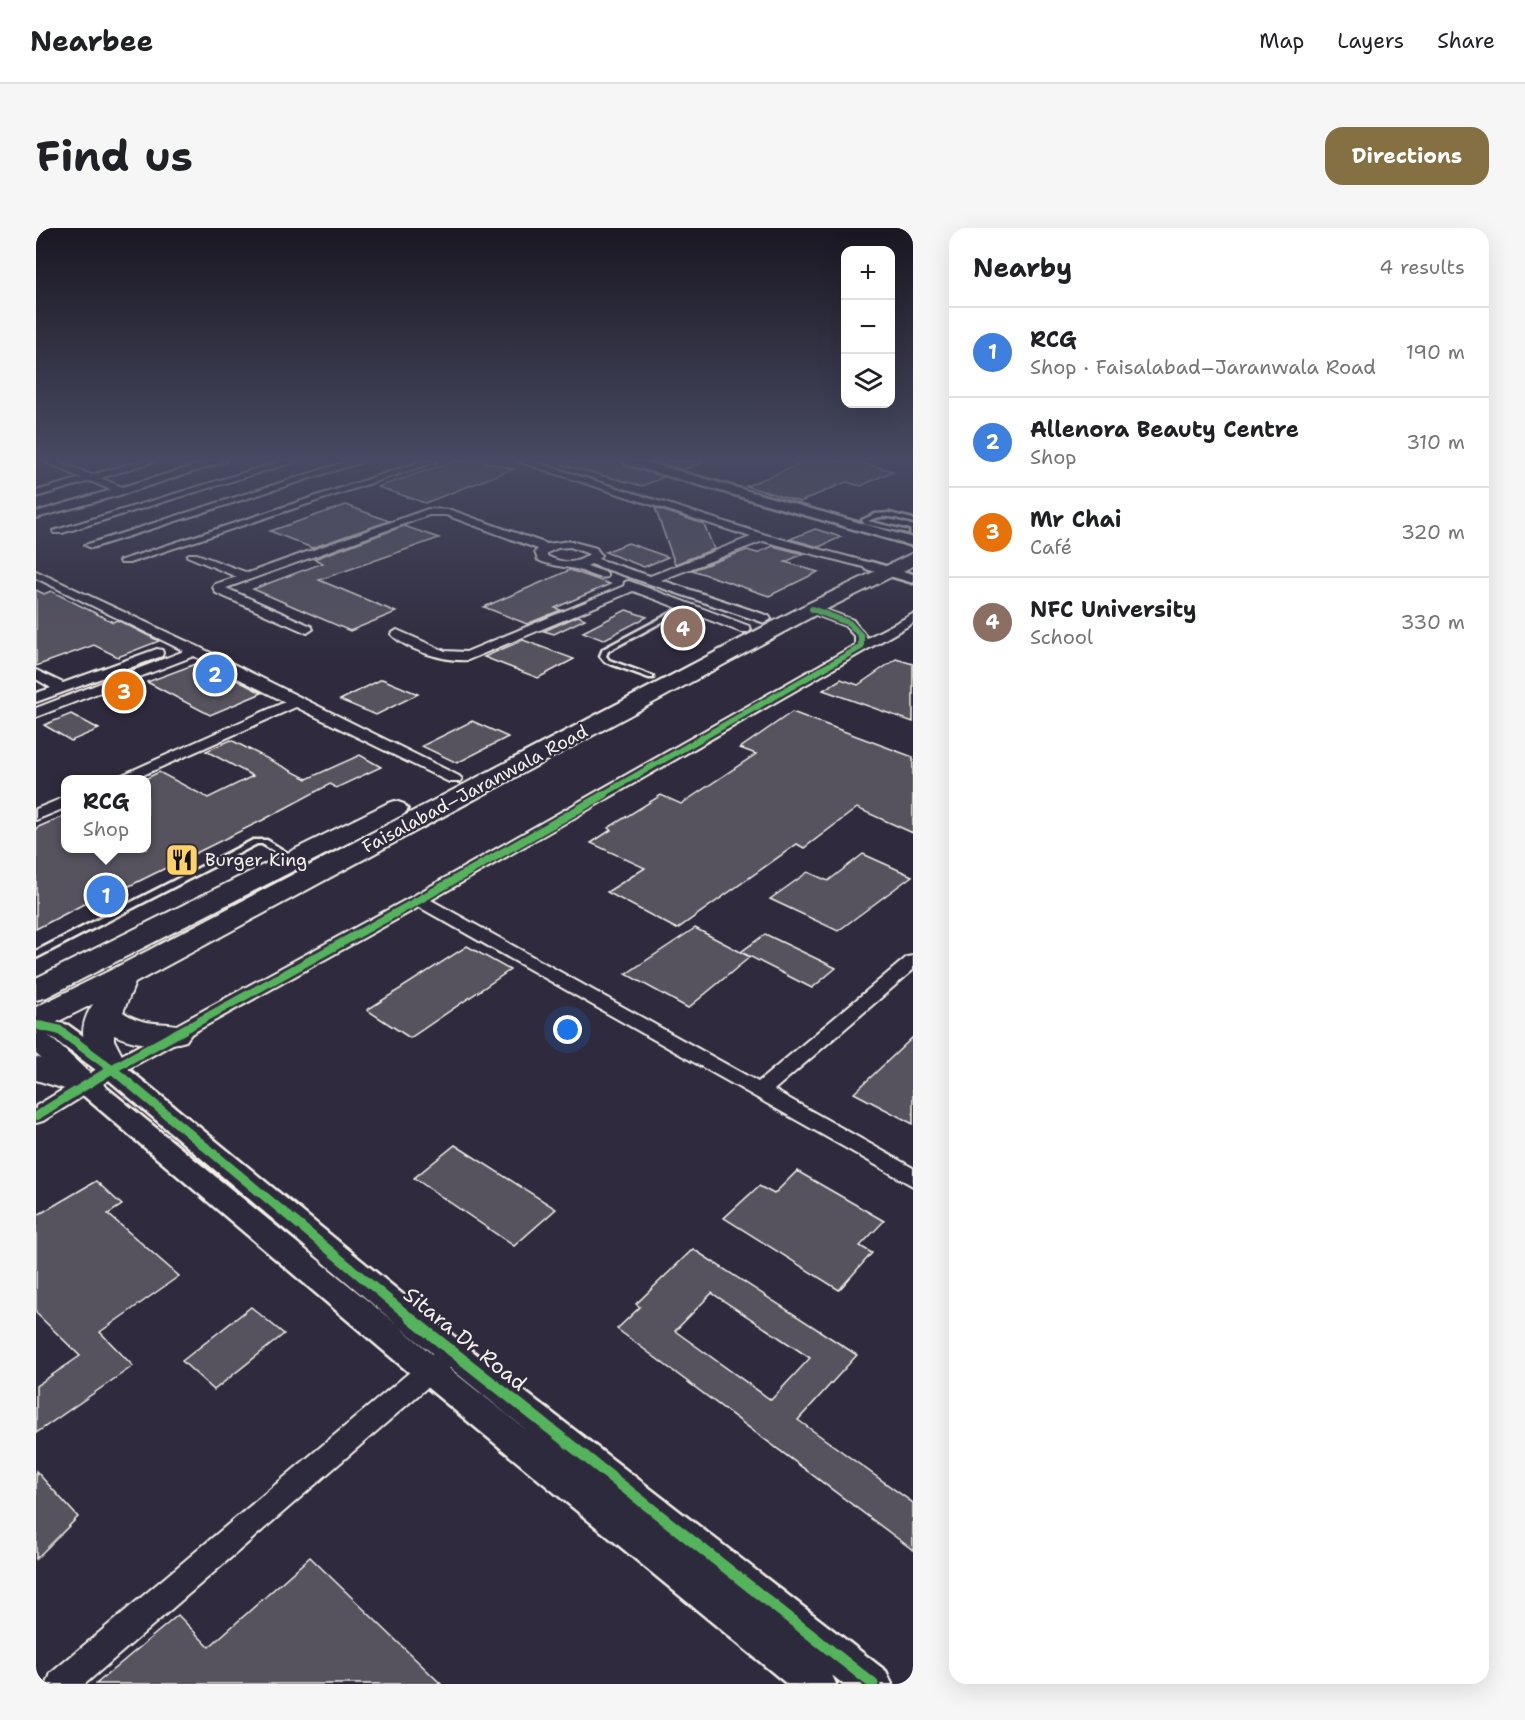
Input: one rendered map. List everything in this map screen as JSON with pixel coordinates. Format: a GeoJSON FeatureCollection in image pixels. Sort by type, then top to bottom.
{"type":"FeatureCollection","features":[{"type":"Feature","properties":{"kind":"main road","name":"Faisalabad–Jaranwala Road"},"geometry":{"type":"LineString","coordinates":[[36,1020],[122,977],[812,609],[880,568],[911,540]]}},
{"type":"Feature","properties":{"kind":"main road","name":"Faisalabad–Jaranwala Road"},"geometry":{"type":"LineString","coordinates":[[36,990],[755,624],[880,568],[913,559]]}},
{"type":"Feature","properties":{"kind":"main road"},"geometry":{"type":"LineString","coordinates":[[36,1013],[44,1001],[183,926],[238,889]]}},
{"type":"Feature","properties":{"kind":"main road"},"geometry":{"type":"LineString","coordinates":[[36,1068],[100,1077],[99,1025],[122,977]]}},
{"type":"Feature","properties":{"kind":"main road"},"geometry":{"type":"LineString","coordinates":[[104,1011],[126,1030],[140,1034],[176,1035]]}},
{"type":"Feature","properties":{"kind":"street"},"geometry":{"type":"LineString","coordinates":[[58,531],[65,529]]}},
{"type":"Feature","properties":{"kind":"street"},"geometry":{"type":"LineString","coordinates":[[91,545],[142,529]]}},
{"type":"Feature","properties":{"kind":"street"},"geometry":{"type":"LineString","coordinates":[[125,561],[222,529]]}},
{"type":"Feature","properties":{"kind":"street"},"geometry":{"type":"LineString","coordinates":[[307,629],[220,590],[219,587],[380,529]]}},
{"type":"Feature","properties":{"kind":"street"},"geometry":{"type":"LineString","coordinates":[[494,529],[546,548]]}},
{"type":"Feature","properties":{"kind":"street"},"geometry":{"type":"LineString","coordinates":[[737,529],[913,579]]}},
{"type":"Feature","properties":{"kind":"street"},"geometry":{"type":"LineString","coordinates":[[881,529],[911,540]]}},
{"type":"Feature","properties":{"kind":"street"},"geometry":{"type":"LineString","coordinates":[[650,580],[762,537]]}},
{"type":"Feature","properties":{"kind":"street"},"geometry":{"type":"LineString","coordinates":[[574,565],[591,560],[595,555],[592,550],[583,546],[557,545],[541,552],[542,558],[550,562],[574,565],[686,607],[755,624]]}},
{"type":"Feature","properties":{"kind":"street"},"geometry":{"type":"LineString","coordinates":[[193,556],[246,576]]}},
{"type":"Feature","properties":{"kind":"street"},"geometry":{"type":"LineString","coordinates":[[591,560],[650,580],[755,624]]}},
{"type":"Feature","properties":{"kind":"street"},"geometry":{"type":"LineString","coordinates":[[36,574],[454,778]]}},
{"type":"Feature","properties":{"kind":"street"},"geometry":{"type":"LineString","coordinates":[[397,634],[448,657],[468,656],[632,587]]}},
{"type":"Feature","properties":{"kind":"street"},"geometry":{"type":"LineString","coordinates":[[812,609],[849,623],[861,636],[861,647]]}},
{"type":"Feature","properties":{"kind":"street"},"geometry":{"type":"LineString","coordinates":[[36,1116],[100,1077],[419,900],[913,618]]}},
{"type":"Feature","properties":{"kind":"street"},"geometry":{"type":"LineString","coordinates":[[36,698],[182,644]]}},
{"type":"Feature","properties":{"kind":"street"},"geometry":{"type":"LineString","coordinates":[[36,713],[196,651]]}},
{"type":"Feature","properties":{"kind":"street"},"geometry":{"type":"LineString","coordinates":[[36,674],[62,688]]}},
{"type":"Feature","properties":{"kind":"street"},"geometry":{"type":"LineString","coordinates":[[129,775],[298,701]]}},
{"type":"Feature","properties":{"kind":"street"},"geometry":{"type":"LineString","coordinates":[[36,815],[61,804]]}},
{"type":"Feature","properties":{"kind":"street"},"geometry":{"type":"LineString","coordinates":[[419,900],[913,1178]]}},
{"type":"Feature","properties":{"kind":"street"},"geometry":{"type":"LineString","coordinates":[[759,1092],[913,961]]}},
{"type":"Feature","properties":{"kind":"street","name":"Sitara Dr Road"},"geometry":{"type":"LineString","coordinates":[[36,1025],[59,1030],[100,1077],[440,1362],[817,1684]]}},
{"type":"Feature","properties":{"kind":"street","name":"Sitara Dr Road"},"geometry":{"type":"LineString","coordinates":[[36,1036],[39,1043],[100,1077]]}},
{"type":"Feature","properties":{"kind":"street"},"geometry":{"type":"LineString","coordinates":[[62,1684],[440,1362]]}},
{"type":"Feature","properties":{"kind":"street","name":"Sitara Dr Road"},"geometry":{"type":"LineString","coordinates":[[440,1362],[873,1684]]}},
{"type":"Feature","properties":{"kind":"lane"},"geometry":{"type":"LineString","coordinates":[[651,677],[607,661],[603,656],[604,650],[686,607]]}},
{"type":"Feature","properties":{"kind":"lane"},"geometry":{"type":"LineString","coordinates":[[36,955],[256,842],[264,842],[295,860]]}},
{"type":"Feature","properties":{"kind":"building"},"geometry":{"type":"Polygon","coordinates":[[[276,529],[366,529],[312,548],[270,531],[276,529]]]}},
{"type":"Feature","properties":{"kind":"building"},"geometry":{"type":"Polygon","coordinates":[[[396,529],[413,529],[439,538],[319,580],[396,612],[350,631],[253,589],[323,563],[314,559],[396,529]]]}},
{"type":"Feature","properties":{"kind":"building"},"geometry":{"type":"Polygon","coordinates":[[[662,529],[706,529],[714,549],[675,564],[662,529]]]}},
{"type":"Feature","properties":{"kind":"building"},"geometry":{"type":"Polygon","coordinates":[[[815,529],[841,537],[819,547],[790,539],[815,529]]]}},
{"type":"Feature","properties":{"kind":"building"},"geometry":{"type":"Polygon","coordinates":[[[628,543],[668,557],[644,567],[605,552],[628,543]]]}},
{"type":"Feature","properties":{"kind":"building"},"geometry":{"type":"Polygon","coordinates":[[[773,546],[803,554],[785,562],[818,572],[769,596],[692,570],[747,550],[757,553],[773,546]]]}},
{"type":"Feature","properties":{"kind":"building"},"geometry":{"type":"Polygon","coordinates":[[[570,570],[610,584],[555,608],[561,610],[527,624],[484,607],[570,570]]]}},
{"type":"Feature","properties":{"kind":"building"},"geometry":{"type":"Polygon","coordinates":[[[36,590],[44,594],[51,591],[113,622],[117,620],[159,641],[118,657],[94,645],[36,666],[36,590]]]}},
{"type":"Feature","properties":{"kind":"building"},"geometry":{"type":"Polygon","coordinates":[[[626,610],[647,617],[603,640],[583,632],[626,610]]]}},
{"type":"Feature","properties":{"kind":"building"},"geometry":{"type":"Polygon","coordinates":[[[578,616],[585,619],[554,634],[544,631],[578,616]]]}},
{"type":"Feature","properties":{"kind":"building"},"geometry":{"type":"Polygon","coordinates":[[[523,640],[574,659],[538,678],[484,657],[523,640]]]}},
{"type":"Feature","properties":{"kind":"building"},"geometry":{"type":"Polygon","coordinates":[[[896,659],[913,664],[913,722],[823,690],[841,679],[858,685],[896,659]]]}},
{"type":"Feature","properties":{"kind":"building"},"geometry":{"type":"Polygon","coordinates":[[[201,662],[262,693],[210,715],[147,682],[201,662]]]}},
{"type":"Feature","properties":{"kind":"building"},"geometry":{"type":"Polygon","coordinates":[[[382,679],[418,694],[376,715],[340,700],[382,679]]]}},
{"type":"Feature","properties":{"kind":"building"},"geometry":{"type":"Polygon","coordinates":[[[792,712],[913,757],[913,833],[857,808],[804,848],[797,844],[677,929],[607,892],[645,868],[591,843],[611,830],[608,828],[661,795],[681,804],[756,754],[740,748],[792,712]]]}},
{"type":"Feature","properties":{"kind":"building"},"geometry":{"type":"Polygon","coordinates":[[[71,714],[99,729],[71,741],[44,725],[71,714]]]}},
{"type":"Feature","properties":{"kind":"building"},"geometry":{"type":"Polygon","coordinates":[[[472,721],[508,737],[457,763],[422,746],[472,721]]]}},
{"type":"Feature","properties":{"kind":"building"},"geometry":{"type":"Polygon","coordinates":[[[231,740],[307,779],[360,755],[381,767],[336,788],[330,784],[263,820],[111,895],[107,892],[36,929],[36,828],[61,817],[61,853],[151,853],[151,776],[159,772],[208,798],[253,776],[206,751],[231,740]]]}},
{"type":"Feature","properties":{"kind":"building"},"geometry":{"type":"Polygon","coordinates":[[[863,854],[912,876],[838,931],[770,899],[808,872],[828,881],[863,854]]]}},
{"type":"Feature","properties":{"kind":"building"},"geometry":{"type":"Polygon","coordinates":[[[695,928],[750,957],[688,1008],[626,974],[695,928]]]}},
{"type":"Feature","properties":{"kind":"building"},"geometry":{"type":"Polygon","coordinates":[[[765,934],[836,968],[812,988],[741,952],[765,934]]]}},
{"type":"Feature","properties":{"kind":"building"},"geometry":{"type":"Polygon","coordinates":[[[467,946],[510,970],[410,1038],[367,1010],[467,946]]]}},
{"type":"Feature","properties":{"kind":"building"},"geometry":{"type":"Polygon","coordinates":[[[913,1037],[913,1124],[854,1093],[913,1037]]]}},
{"type":"Feature","properties":{"kind":"building"},"geometry":{"type":"Polygon","coordinates":[[[455,1145],[556,1209],[514,1246],[414,1178],[455,1145]]]}},
{"type":"Feature","properties":{"kind":"building"},"geometry":{"type":"Polygon","coordinates":[[[797,1171],[884,1221],[860,1246],[872,1253],[839,1290],[724,1218],[759,1186],[774,1194],[797,1171]]]}},
{"type":"Feature","properties":{"kind":"building"},"geometry":{"type":"Polygon","coordinates":[[[96,1181],[122,1205],[108,1214],[179,1276],[100,1332],[133,1366],[36,1433],[36,1386],[80,1356],[36,1313],[36,1216],[96,1181]]]}},
{"type":"Feature","properties":{"kind":"building"},"geometry":{"type":"Polygon","coordinates":[[[693,1249],[857,1355],[798,1420],[913,1503],[913,1550],[617,1329],[640,1307],[636,1304],[693,1249]],[[712,1293],[675,1331],[771,1400],[810,1358],[712,1293]]]}},
{"type":"Feature","properties":{"kind":"building"},"geometry":{"type":"Polygon","coordinates":[[[251,1307],[284,1334],[214,1390],[182,1361],[251,1307]]]}},
{"type":"Feature","properties":{"kind":"building"},"geometry":{"type":"Polygon","coordinates":[[[36,1471],[78,1517],[36,1559],[36,1471]]]}},
{"type":"Feature","properties":{"kind":"building"},"geometry":{"type":"Polygon","coordinates":[[[310,1557],[441,1684],[96,1684],[178,1615],[209,1647],[310,1557]]]}},
{"type":"Feature","properties":{"kind":"cycle path"},"geometry":{"type":"LineString","coordinates":[[36,1116],[112,1069],[419,900],[861,647],[861,636],[849,623],[812,609]]}},
{"type":"Feature","properties":{"kind":"cycle path"},"geometry":{"type":"LineString","coordinates":[[36,1025],[59,1030],[112,1069],[451,1352],[873,1684]]}},
{"type":"Feature","properties":{"kind":"place","name":"NFC University"},"geometry":{"type":"Point","coordinates":[683,628]}},
{"type":"Feature","properties":{"kind":"place","name":"Allenora Beauty Centre"},"geometry":{"type":"Point","coordinates":[215,674]}},
{"type":"Feature","properties":{"kind":"place","name":"Mr Chai"},"geometry":{"type":"Point","coordinates":[124,691]}},
{"type":"Feature","properties":{"kind":"place","name":"Burger King"},"geometry":{"type":"Point","coordinates":[182,860]}},
{"type":"Feature","properties":{"kind":"place","name":"RCG"},"geometry":{"type":"Point","coordinates":[106,895]}}]}
